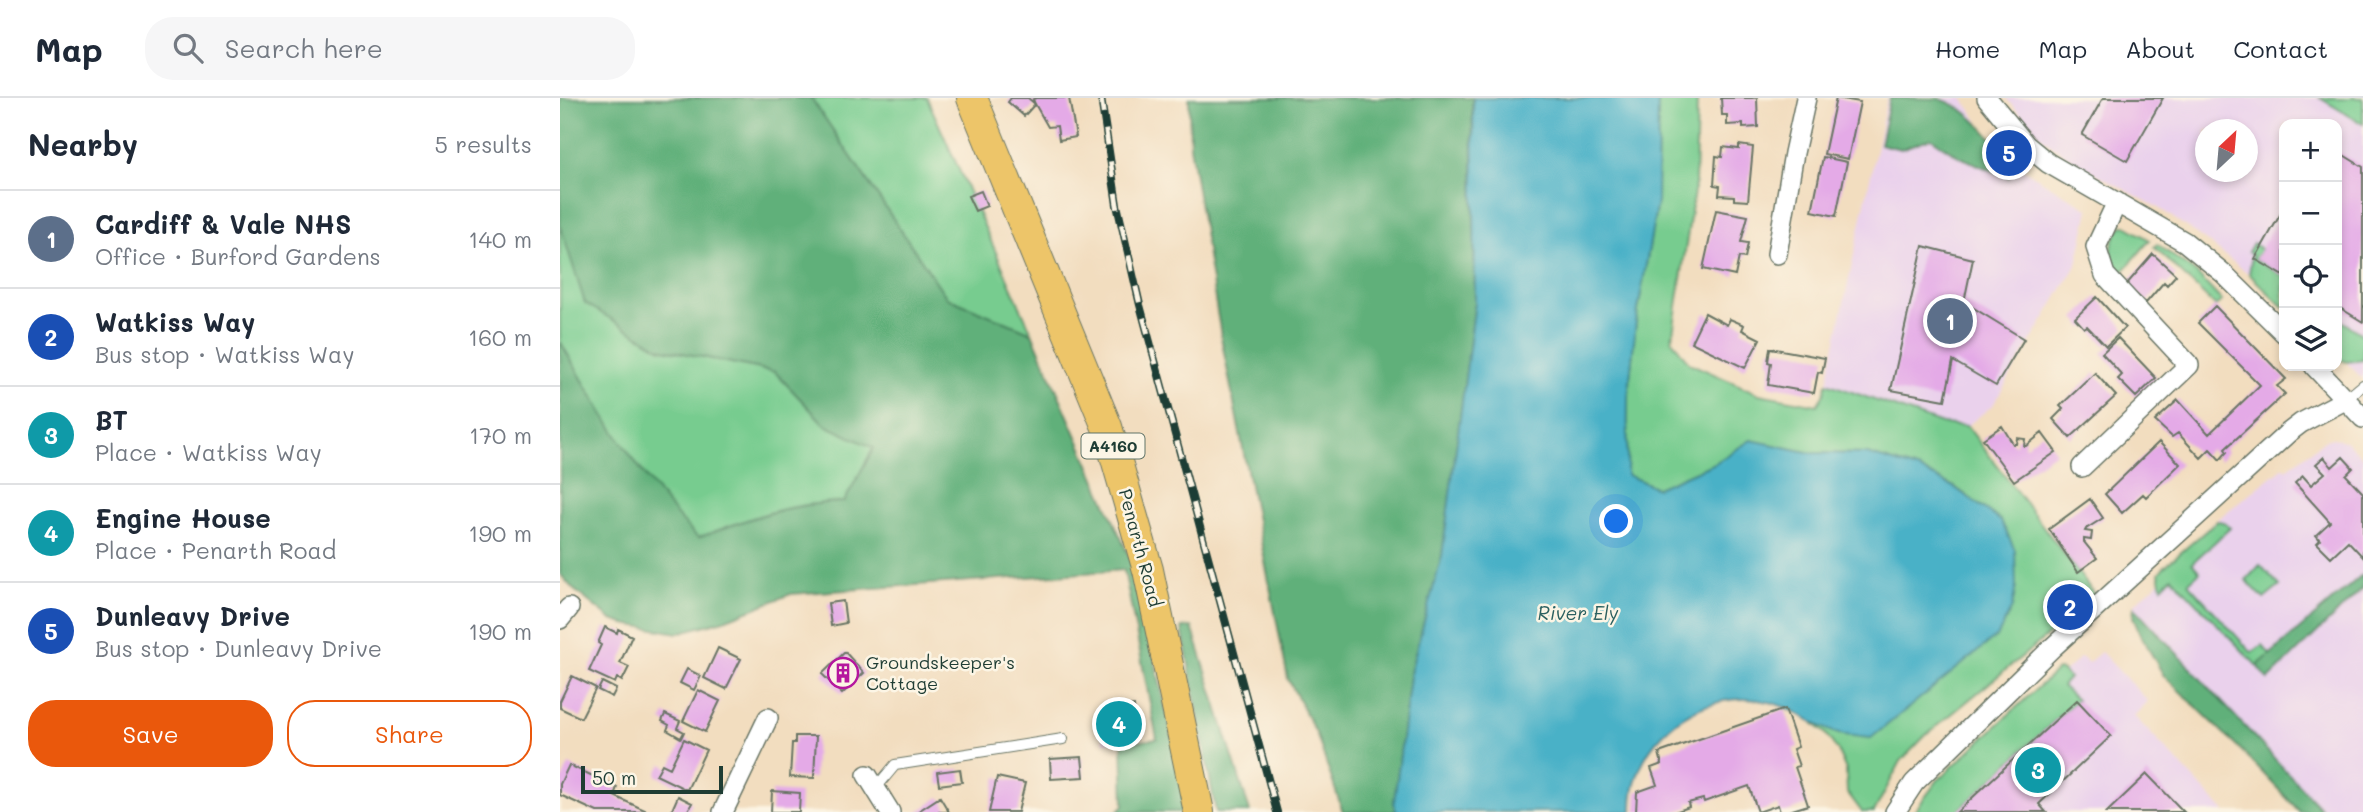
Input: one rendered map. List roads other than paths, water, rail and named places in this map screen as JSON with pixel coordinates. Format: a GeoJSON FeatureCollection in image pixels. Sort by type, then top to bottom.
{"type":"FeatureCollection","features":[{"type":"Feature","properties":{"kind":"main road","name":"Penarth Road"},"geometry":{"type":"LineString","coordinates":[[976,99],[1107,427],[1148,570],[1199,812]]}},
{"type":"Feature","properties":{"kind":"street"},"geometry":{"type":"LineString","coordinates":[[1777,254],[1806,98]]}},
{"type":"Feature","properties":{"kind":"street"},"geometry":{"type":"LineString","coordinates":[[1987,98],[2026,145],[2041,157],[2185,242],[2223,273],[2279,328]]}},
{"type":"Feature","properties":{"kind":"street"},"geometry":{"type":"LineString","coordinates":[[2082,467],[2189,365],[2105,275],[2096,247],[2117,202]]}},
{"type":"Feature","properties":{"kind":"street"},"geometry":{"type":"LineString","coordinates":[[2319,371],[2363,418]]}},
{"type":"Feature","properties":{"kind":"street"},"geometry":{"type":"LineString","coordinates":[[1895,812],[1913,783],[2103,601],[2288,433],[2301,423],[2345,400]]}},
{"type":"Feature","properties":{"kind":"street"},"geometry":{"type":"LineString","coordinates":[[723,812],[768,718]]}},
{"type":"Feature","properties":{"kind":"street"},"geometry":{"type":"LineString","coordinates":[[871,782],[890,812]]}},
{"type":"Feature","properties":{"kind":"lane"},"geometry":{"type":"LineString","coordinates":[[2345,400],[2363,385]]}},
{"type":"Feature","properties":{"kind":"lane"},"geometry":{"type":"LineString","coordinates":[[871,782],[895,765],[1063,739]]}},
{"type":"Feature","properties":{"kind":"water","name":"River Ely"},"geometry":{"type":"Polygon","coordinates":[[[1473,98],[1658,98],[1657,202],[1636,322],[1628,397],[1627,475],[1657,488],[1715,463],[1751,440],[1812,453],[1867,454],[1920,470],[1954,487],[2001,521],[2015,550],[2016,586],[2012,608],[1998,635],[1871,738],[1833,732],[1774,704],[1740,699],[1723,701],[1707,705],[1676,722],[1656,742],[1644,760],[1636,780],[1632,812],[1396,812],[1394,802],[1411,669],[1442,556],[1475,302],[1473,98]]]}},
{"type":"Feature","properties":{"kind":"railway"},"geometry":{"type":"LineString","coordinates":[[1101,98],[1117,205],[1140,305],[1277,812]]}},
{"type":"Feature","properties":{"kind":"place","name":"Dunleavy Drive"},"geometry":{"type":"Point","coordinates":[2009,153]}},
{"type":"Feature","properties":{"kind":"place","name":"Cardiff & Vale NHS"},"geometry":{"type":"Point","coordinates":[1950,321]}},
{"type":"Feature","properties":{"kind":"place","name":"Watkiss Way"},"geometry":{"type":"Point","coordinates":[2070,607]}},
{"type":"Feature","properties":{"kind":"place","name":"Groundskeeper's Cottage"},"geometry":{"type":"Point","coordinates":[843,673]}},
{"type":"Feature","properties":{"kind":"place","name":"Engine House"},"geometry":{"type":"Point","coordinates":[1119,724]}},
{"type":"Feature","properties":{"kind":"place","name":"BT"},"geometry":{"type":"Point","coordinates":[2038,770]}}]}
